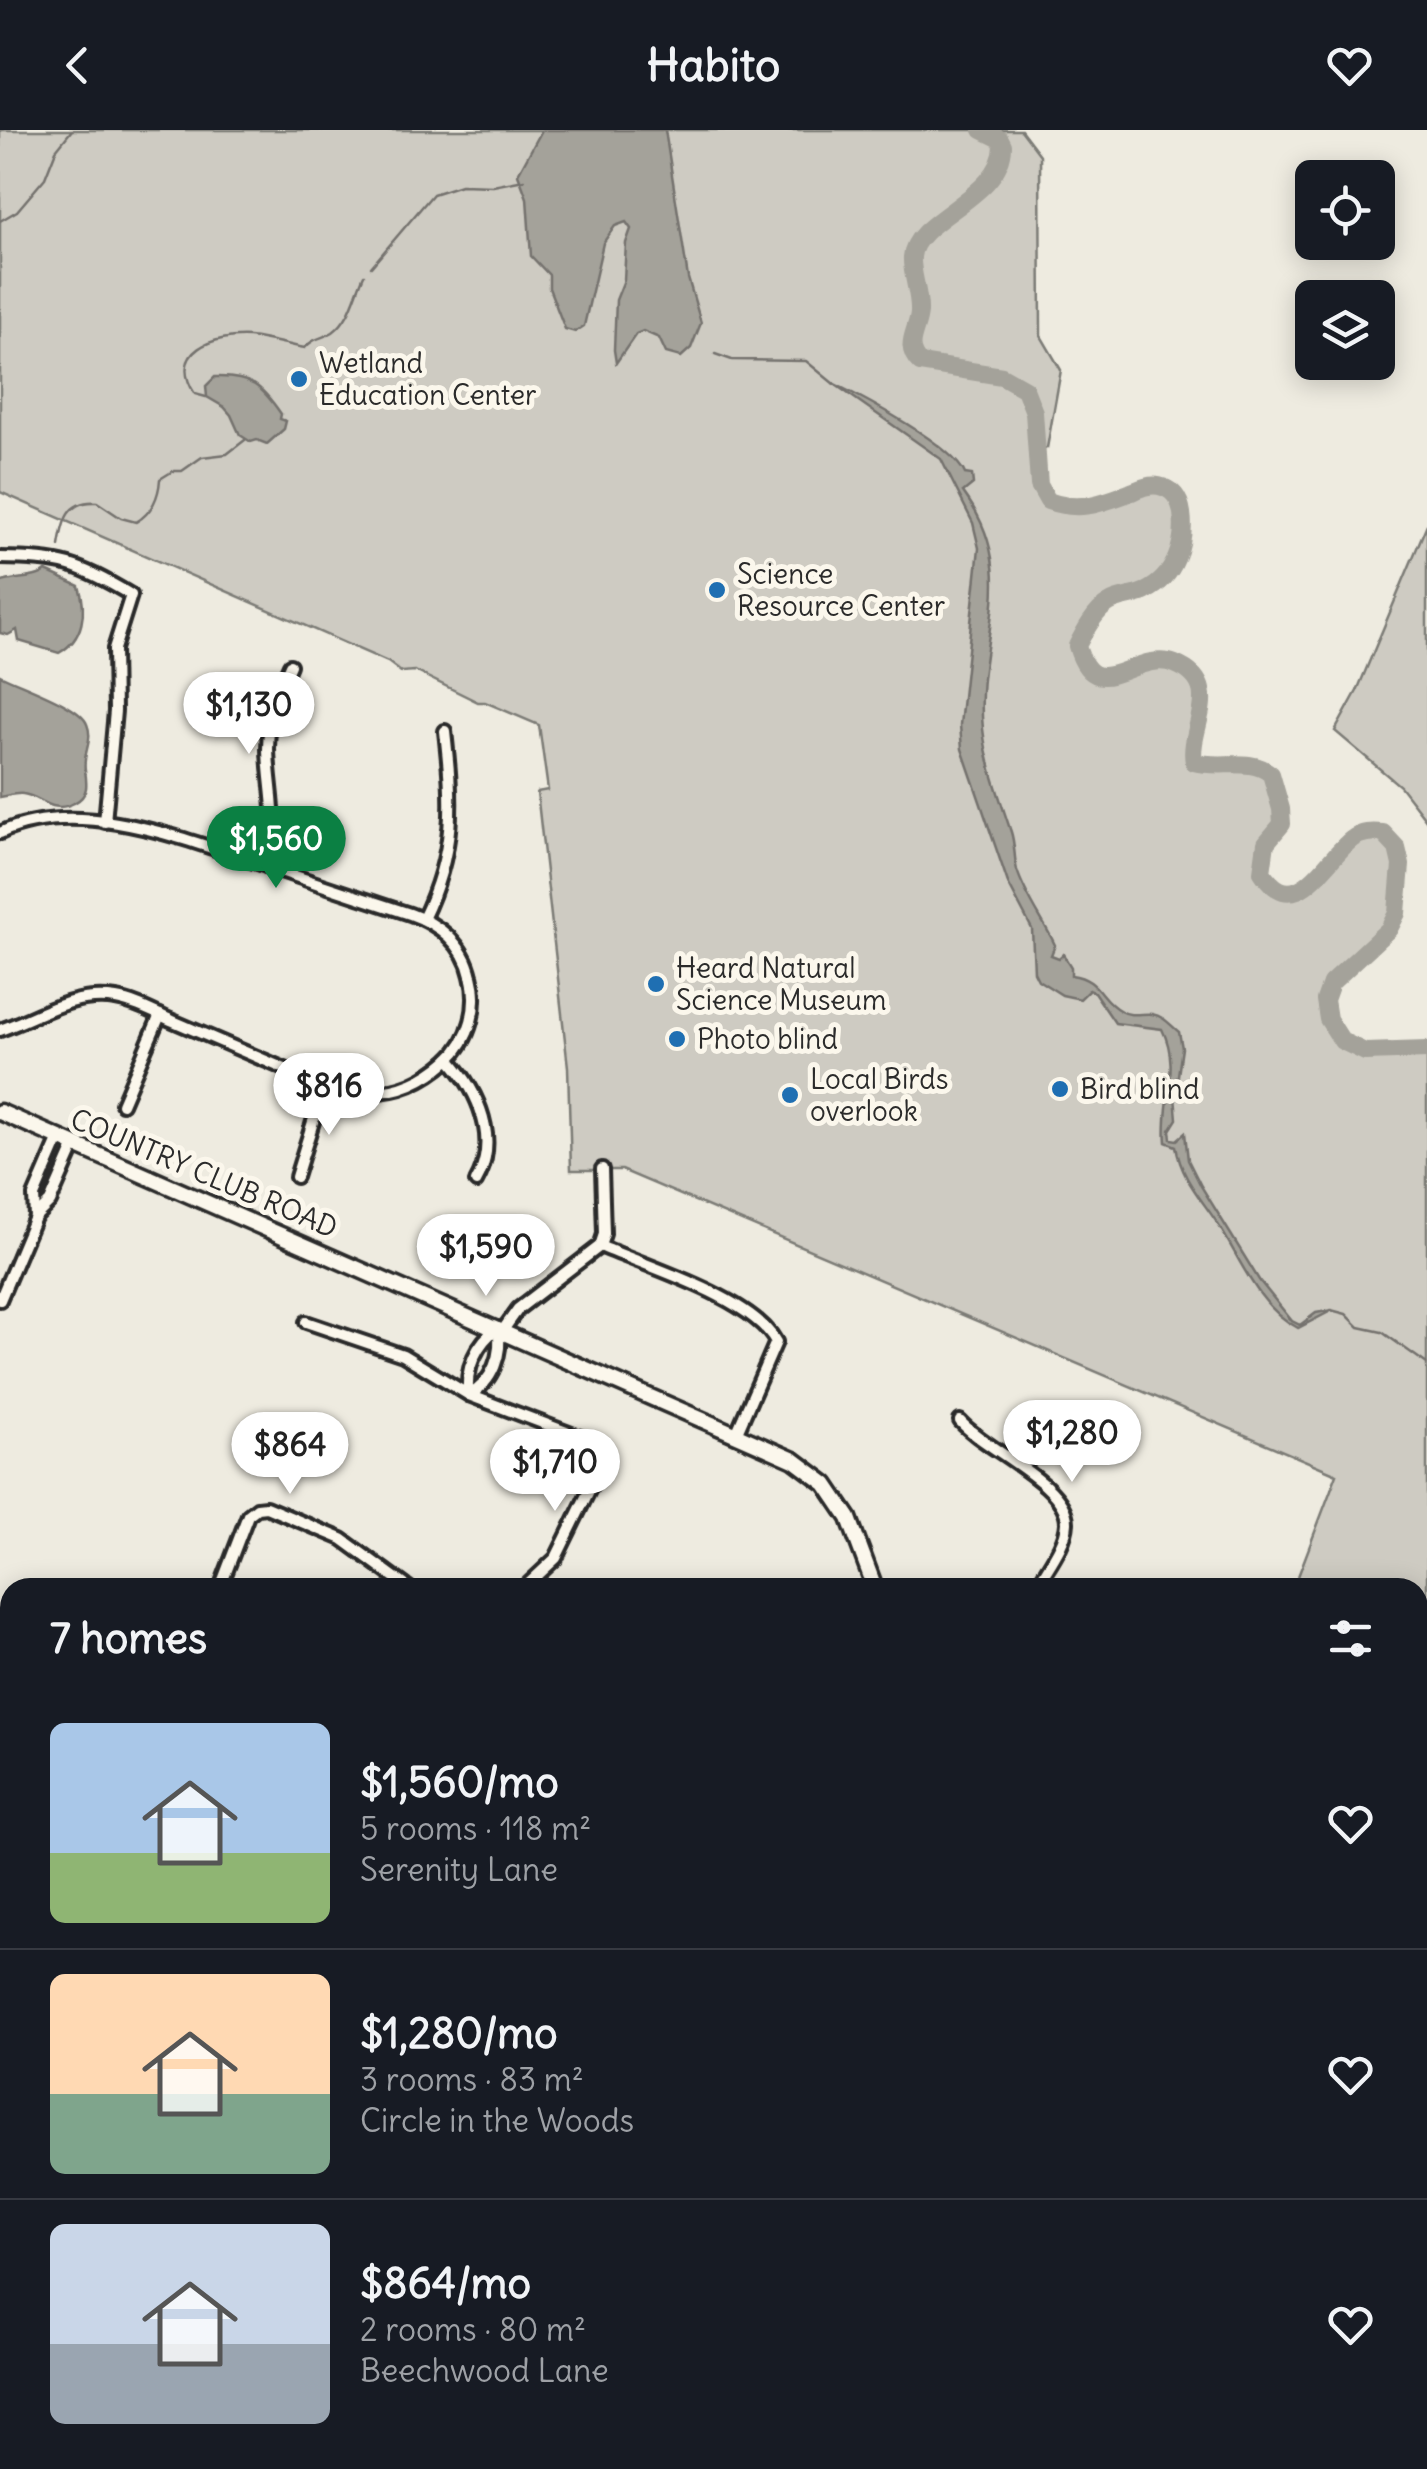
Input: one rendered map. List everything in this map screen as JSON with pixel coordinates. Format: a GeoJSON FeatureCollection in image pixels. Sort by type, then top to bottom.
{"type":"FeatureCollection","features":[{"type":"Feature","properties":{"kind":"main road","name":"COUNTRY CLUB ROAD"},"geometry":{"type":"LineString","coordinates":[[0,1112],[738,1432],[794,1460],[826,1484],[849,1518],[871,1578]]}},
{"type":"Feature","properties":{"kind":"street"},"geometry":{"type":"LineString","coordinates":[[0,558],[42,558],[76,564],[131,595],[114,649],[115,711],[105,822]]}},
{"type":"Feature","properties":{"kind":"street"},"geometry":{"type":"LineString","coordinates":[[266,866],[275,823],[269,737],[275,701],[290,665]]}},
{"type":"Feature","properties":{"kind":"street"},"geometry":{"type":"LineString","coordinates":[[424,919],[442,875],[452,826],[445,731]]}},
{"type":"Feature","properties":{"kind":"street"},"geometry":{"type":"LineString","coordinates":[[0,833],[45,822],[105,822],[150,830],[424,919],[454,942],[472,977],[472,1018],[463,1041],[449,1059],[422,1078],[388,1090],[348,1092],[324,1086],[125,1001],[84,998],[58,1004],[0,1030]]}},
{"type":"Feature","properties":{"kind":"street"},"geometry":{"type":"LineString","coordinates":[[122,1104],[160,1015]]}},
{"type":"Feature","properties":{"kind":"street"},"geometry":{"type":"LineString","coordinates":[[449,1059],[468,1082],[483,1117],[486,1158],[476,1182]]}},
{"type":"Feature","properties":{"kind":"street"},"geometry":{"type":"LineString","coordinates":[[296,1178],[324,1086]]}},
{"type":"Feature","properties":{"kind":"street"},"geometry":{"type":"LineString","coordinates":[[35,1217],[34,1196],[59,1138]]}},
{"type":"Feature","properties":{"kind":"street"},"geometry":{"type":"LineString","coordinates":[[0,1300],[35,1217],[50,1202],[75,1145]]}},
{"type":"Feature","properties":{"kind":"street"},"geometry":{"type":"LineString","coordinates":[[469,1395],[466,1380],[484,1338],[501,1329],[515,1312],[600,1246],[604,1234],[602,1170]]}},
{"type":"Feature","properties":{"kind":"street"},"geometry":{"type":"LineString","coordinates":[[600,1246],[734,1303],[763,1323],[776,1342],[738,1432]]}},
{"type":"Feature","properties":{"kind":"street"},"geometry":{"type":"LineString","coordinates":[[306,1322],[403,1355],[469,1395],[602,1446],[606,1452],[556,1558],[535,1578]]}},
{"type":"Feature","properties":{"kind":"street"},"geometry":{"type":"LineString","coordinates":[[469,1395],[484,1387],[502,1347],[501,1329]]}},
{"type":"Feature","properties":{"kind":"street"},"geometry":{"type":"LineString","coordinates":[[960,1421],[1048,1489],[1063,1508],[1065,1534],[1041,1578]]}},
{"type":"Feature","properties":{"kind":"street"},"geometry":{"type":"LineString","coordinates":[[224,1578],[248,1515],[256,1508],[266,1507],[342,1539],[396,1578]]}},
{"type":"Feature","properties":{"kind":"shaded area"},"geometry":{"type":"Polygon","coordinates":[[[0,130],[1021,130],[1040,155],[1041,336],[1061,370],[1047,448],[1035,449],[1037,484],[1046,502],[1079,508],[1157,487],[1174,496],[1181,513],[1182,536],[1170,568],[1145,591],[1112,600],[1098,611],[1076,645],[1085,665],[1095,675],[1107,677],[1165,663],[1181,668],[1193,678],[1202,701],[1193,762],[1254,766],[1270,774],[1281,809],[1281,823],[1265,842],[1261,872],[1274,887],[1298,891],[1363,835],[1382,834],[1397,856],[1397,906],[1392,923],[1332,980],[1324,1002],[1336,1034],[1354,1049],[1380,1055],[1427,1051],[1427,1578],[1297,1578],[1337,1474],[622,1170],[571,1170],[568,1067],[537,792],[548,790],[539,725],[478,702],[415,671],[401,672],[388,662],[0,492],[0,130]]]}},
{"type":"Feature","properties":{"kind":"shaded area"},"geometry":{"type":"Polygon","coordinates":[[[542,130],[665,130],[688,278],[701,323],[691,348],[681,357],[666,353],[659,338],[643,331],[636,334],[616,363],[616,300],[624,280],[626,243],[631,229],[626,222],[615,226],[603,243],[584,326],[575,332],[565,329],[549,288],[549,275],[531,256],[527,198],[518,174],[542,130]]]}},
{"type":"Feature","properties":{"kind":"shaded area"},"geometry":{"type":"Polygon","coordinates":[[[215,377],[238,378],[261,390],[281,414],[280,419],[286,421],[284,429],[267,444],[251,442],[240,435],[231,415],[207,397],[206,386],[215,377]]]}},
{"type":"Feature","properties":{"kind":"shaded area"},"geometry":{"type":"Polygon","coordinates":[[[833,383],[926,436],[957,462],[965,474],[972,475],[973,484],[963,492],[981,523],[991,552],[994,580],[982,697],[985,742],[1012,837],[1017,870],[1055,945],[1051,955],[1059,958],[1063,954],[1071,975],[1094,985],[1121,1011],[1156,1015],[1179,1032],[1182,1048],[1175,1096],[1177,1119],[1170,1130],[1171,1139],[1177,1140],[1185,1133],[1188,1160],[1201,1186],[1259,1280],[1292,1321],[1300,1325],[1316,1313],[1333,1310],[1298,1328],[1285,1320],[1262,1297],[1188,1180],[1176,1146],[1166,1142],[1171,1071],[1162,1029],[1115,1023],[1094,992],[1089,990],[1080,999],[1062,995],[1038,980],[1034,972],[1032,929],[1008,883],[962,749],[960,725],[979,548],[973,523],[941,459],[833,383]]]}},
{"type":"Feature","properties":{"kind":"shaded area"},"geometry":{"type":"Polygon","coordinates":[[[1427,524],[1427,821],[1400,786],[1335,731],[1357,691],[1427,524]]]}},
{"type":"Feature","properties":{"kind":"shaded area"},"geometry":{"type":"Polygon","coordinates":[[[46,571],[79,586],[81,595],[83,614],[78,632],[59,653],[19,641],[17,630],[8,635],[0,633],[0,583],[46,571]]]}},
{"type":"Feature","properties":{"kind":"shaded area"},"geometry":{"type":"Polygon","coordinates":[[[0,675],[61,703],[87,724],[86,784],[79,800],[59,807],[29,795],[0,797],[0,675]]]}},
{"type":"Feature","properties":{"kind":"waterway"},"geometry":{"type":"LineString","coordinates":[[0,221],[17,211],[45,178],[56,150],[72,130]]}},
{"type":"Feature","properties":{"kind":"waterway"},"geometry":{"type":"LineString","coordinates":[[982,130],[1000,139],[1003,145],[999,163],[975,193],[916,243],[912,257],[919,305],[912,350],[920,363],[1002,376],[1025,389],[1034,412],[1039,485],[1048,501],[1089,505],[1151,486],[1164,487],[1175,495],[1183,524],[1180,547],[1171,568],[1146,591],[1113,601],[1099,611],[1077,646],[1085,665],[1095,674],[1106,676],[1160,661],[1190,673],[1202,696],[1194,762],[1254,766],[1271,774],[1282,824],[1266,843],[1262,872],[1275,886],[1287,892],[1298,890],[1352,839],[1363,834],[1383,833],[1397,848],[1401,865],[1397,913],[1389,929],[1331,983],[1325,1000],[1328,1019],[1342,1041],[1365,1052],[1427,1050]]}},
{"type":"Feature","properties":{"kind":"waterway"},"geometry":{"type":"LineString","coordinates":[[371,267],[433,194],[461,185],[493,186],[524,180]]}},
{"type":"Feature","properties":{"kind":"waterway"},"geometry":{"type":"LineString","coordinates":[[206,397],[195,394],[188,379],[187,367],[198,349],[235,337],[305,348],[339,327],[364,275]]}},
{"type":"Feature","properties":{"kind":"waterway"},"geometry":{"type":"LineString","coordinates":[[715,354],[732,360],[806,361],[834,384]]}},
{"type":"Feature","properties":{"kind":"waterway"},"geometry":{"type":"LineString","coordinates":[[59,546],[65,521],[73,508],[97,502],[121,518],[136,522],[154,503],[160,479],[173,471],[182,471],[202,457],[227,454],[245,440]]}},
{"type":"Feature","properties":{"kind":"waterway"},"geometry":{"type":"LineString","coordinates":[[1331,1310],[1346,1314],[1359,1327],[1382,1332],[1427,1364]]}},
{"type":"Feature","properties":{"kind":"place","name":"Wetland Education Center"},"geometry":{"type":"Point","coordinates":[299,379]}},
{"type":"Feature","properties":{"kind":"place","name":"Science Resource Center"},"geometry":{"type":"Point","coordinates":[717,590]}},
{"type":"Feature","properties":{"kind":"place","name":"Heard Natural Science Museum"},"geometry":{"type":"Point","coordinates":[656,984]}},
{"type":"Feature","properties":{"kind":"place","name":"Photo blind"},"geometry":{"type":"Point","coordinates":[677,1039]}},
{"type":"Feature","properties":{"kind":"place","name":"Bird blind"},"geometry":{"type":"Point","coordinates":[1060,1089]}},
{"type":"Feature","properties":{"kind":"place","name":"Local Birds overlook"},"geometry":{"type":"Point","coordinates":[790,1095]}}]}
